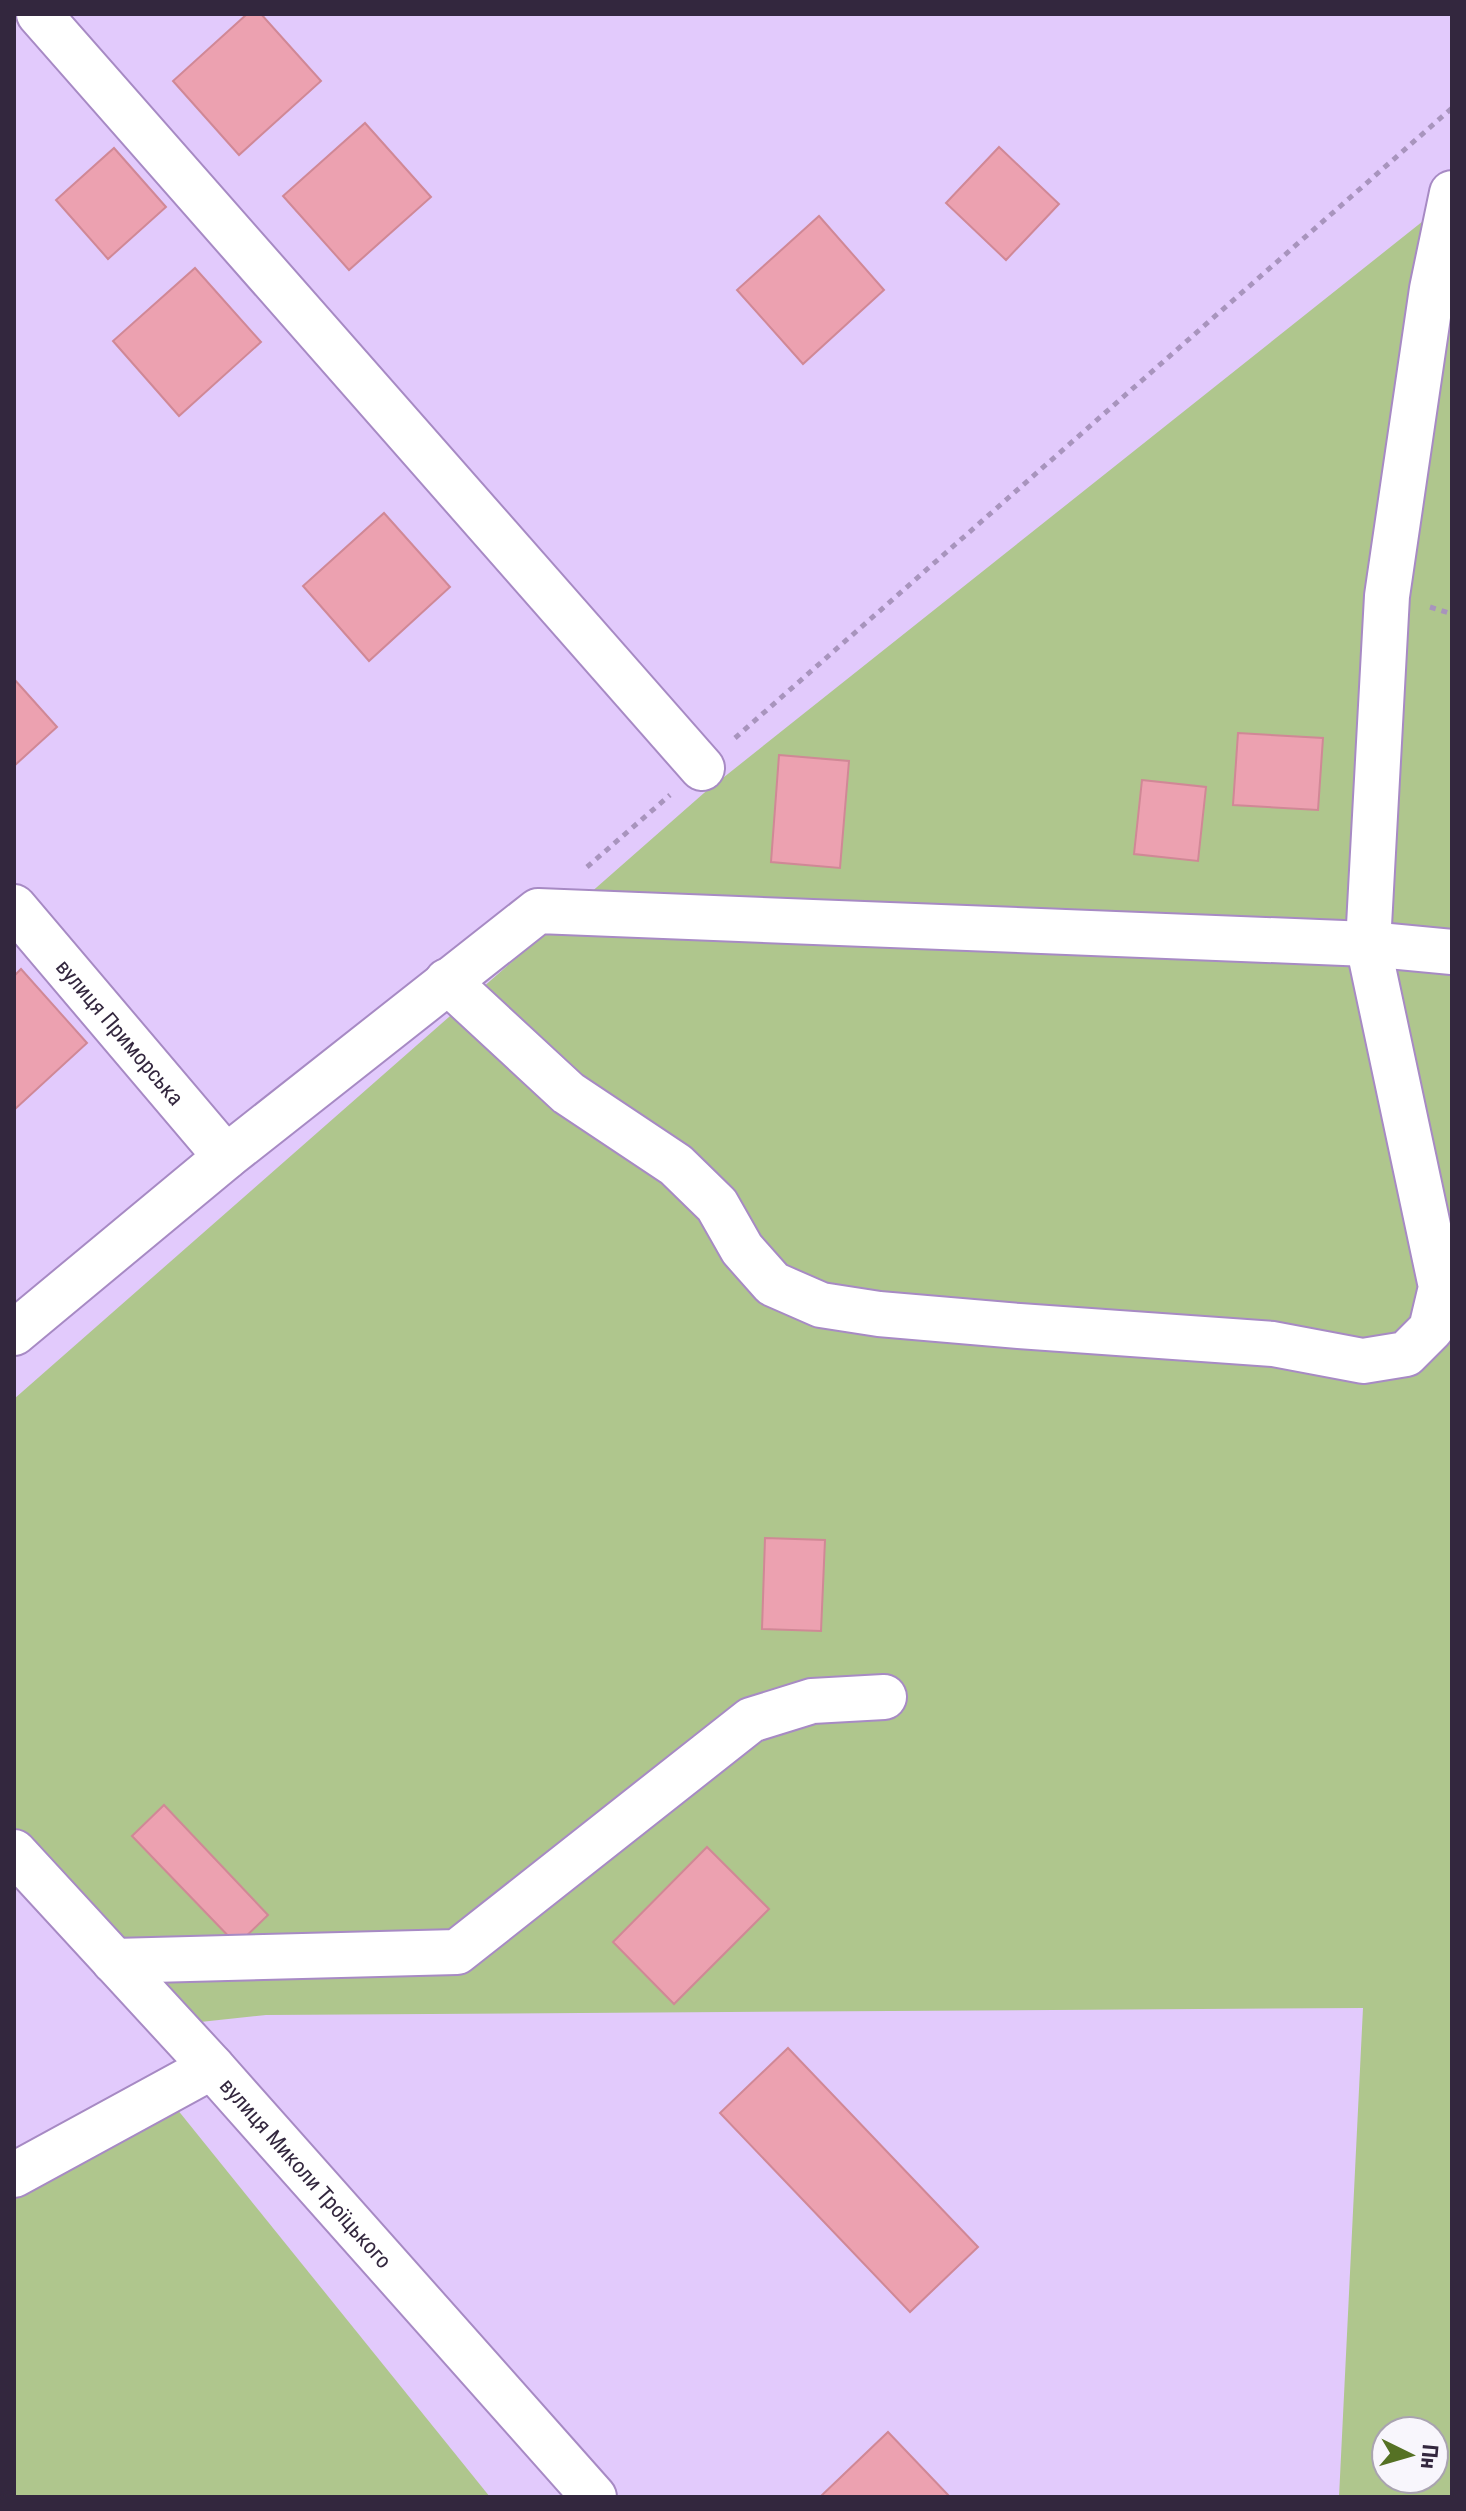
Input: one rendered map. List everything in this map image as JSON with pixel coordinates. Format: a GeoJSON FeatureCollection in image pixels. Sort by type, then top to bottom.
{"type":"FeatureCollection","features":[{"type":"Feature","properties":{"kind":"street"},"geometry":{"type":"LineString","coordinates":[[39,14],[702,768]]}},
{"type":"Feature","properties":{"kind":"street"},"geometry":{"type":"LineString","coordinates":[[447,981],[568,1093],[676,1165],[717,1205],[742,1249],[773,1284],[821,1305],[879,1314],[1273,1344],[1363,1361],[1406,1354],[1431,1329],[1441,1287],[1368,944],[1387,596],[1432,289],[1452,193]]}},
{"type":"Feature","properties":{"kind":"street","name":"вулиця Приморська"},"geometry":{"type":"LineString","coordinates":[[14,907],[226,1157]]}},
{"type":"Feature","properties":{"kind":"street"},"geometry":{"type":"LineString","coordinates":[[14,1333],[226,1157],[538,911],[1368,944],[1452,952]]}},
{"type":"Feature","properties":{"kind":"street"},"geometry":{"type":"LineString","coordinates":[[114,1961],[457,1952],[751,1720],[812,1701],[884,1697]]}},
{"type":"Feature","properties":{"kind":"street","name":"вулиця Миколи Троїцького"},"geometry":{"type":"LineString","coordinates":[[14,1852],[212,2067],[594,2497]]}},
{"type":"Feature","properties":{"kind":"street"},"geometry":{"type":"LineString","coordinates":[[14,2175],[212,2067]]}},
{"type":"Feature","properties":{"kind":"path"},"geometry":{"type":"LineString","coordinates":[[538,911],[1452,108]]}},
{"type":"Feature","properties":{"kind":"green space"},"geometry":{"type":"Polygon","coordinates":[[[1452,198],[1452,2497],[1339,2497],[1363,2008],[266,2015],[191,2023],[14,1835],[14,1399],[704,793],[1452,198]]]}},
{"type":"Feature","properties":{"kind":"green space"},"geometry":{"type":"Polygon","coordinates":[[[156,2083],[490,2497],[14,2497],[14,2183],[156,2083]]]}},
{"type":"Feature","properties":{"kind":"building"},"geometry":{"type":"Polygon","coordinates":[[[247,14],[261,14],[321,81],[239,155],[173,81],[247,14]]]}},
{"type":"Feature","properties":{"kind":"building"},"geometry":{"type":"Polygon","coordinates":[[[365,123],[431,197],[349,270],[283,196],[365,123]]]}},
{"type":"Feature","properties":{"kind":"building"},"geometry":{"type":"Polygon","coordinates":[[[999,147],[1059,204],[1006,260],[946,203],[999,147]]]}},
{"type":"Feature","properties":{"kind":"building"},"geometry":{"type":"Polygon","coordinates":[[[114,148],[166,207],[108,259],[56,200],[114,148]]]}},
{"type":"Feature","properties":{"kind":"building"},"geometry":{"type":"Polygon","coordinates":[[[819,216],[884,290],[803,364],[737,290],[819,216]]]}},
{"type":"Feature","properties":{"kind":"building"},"geometry":{"type":"Polygon","coordinates":[[[195,268],[261,342],[179,416],[113,341],[195,268]]]}},
{"type":"Feature","properties":{"kind":"building"},"geometry":{"type":"Polygon","coordinates":[[[384,513],[450,587],[369,661],[303,586],[384,513]]]}},
{"type":"Feature","properties":{"kind":"building"},"geometry":{"type":"Polygon","coordinates":[[[14,679],[57,727],[14,766],[14,679]]]}},
{"type":"Feature","properties":{"kind":"building"},"geometry":{"type":"Polygon","coordinates":[[[1238,733],[1323,738],[1318,810],[1233,805],[1238,733]]]}},
{"type":"Feature","properties":{"kind":"building"},"geometry":{"type":"Polygon","coordinates":[[[779,755],[849,761],[840,868],[771,862],[779,755]]]}},
{"type":"Feature","properties":{"kind":"building"},"geometry":{"type":"Polygon","coordinates":[[[1142,780],[1206,787],[1198,861],[1134,854],[1142,780]]]}},
{"type":"Feature","properties":{"kind":"building"},"geometry":{"type":"Polygon","coordinates":[[[21,969],[87,1043],[14,1110],[14,976],[21,969]]]}},
{"type":"Feature","properties":{"kind":"building"},"geometry":{"type":"Polygon","coordinates":[[[765,1538],[825,1540],[821,1631],[762,1629],[765,1538]]]}},
{"type":"Feature","properties":{"kind":"building"},"geometry":{"type":"Polygon","coordinates":[[[164,1805],[268,1915],[237,1945],[132,1836],[164,1805]]]}},
{"type":"Feature","properties":{"kind":"building"},"geometry":{"type":"Polygon","coordinates":[[[707,1847],[769,1909],[674,2004],[613,1942],[707,1847]]]}},
{"type":"Feature","properties":{"kind":"building"},"geometry":{"type":"Polygon","coordinates":[[[788,2048],[978,2247],[910,2312],[720,2113],[788,2048]]]}},
{"type":"Feature","properties":{"kind":"building"},"geometry":{"type":"Polygon","coordinates":[[[888,2432],[950,2497],[820,2497],[888,2432]]]}}]}
